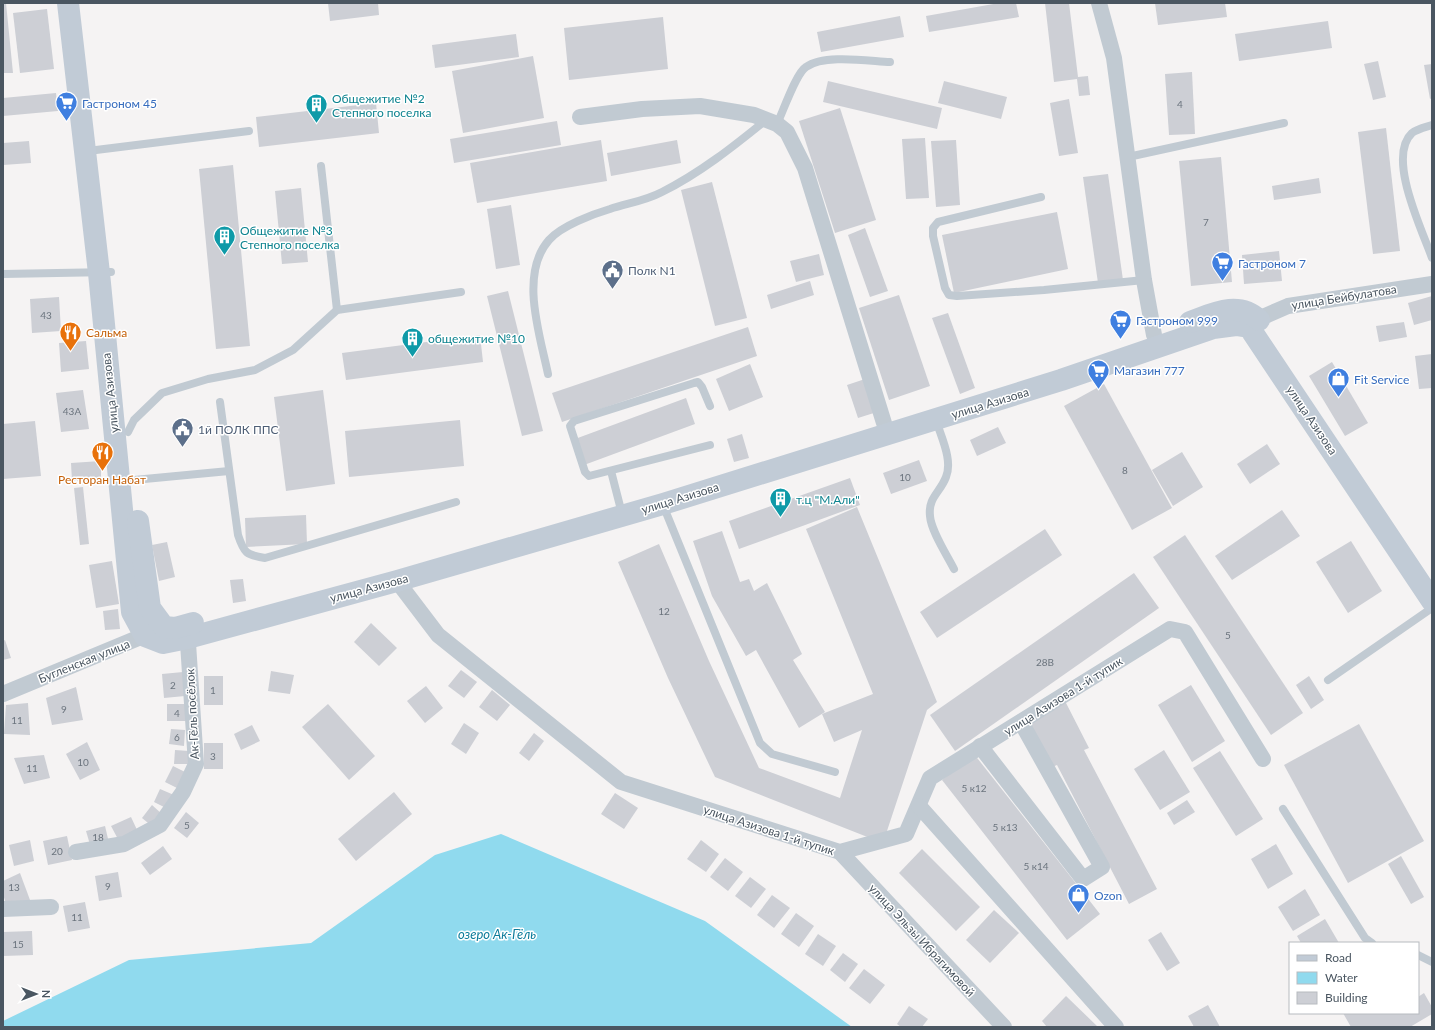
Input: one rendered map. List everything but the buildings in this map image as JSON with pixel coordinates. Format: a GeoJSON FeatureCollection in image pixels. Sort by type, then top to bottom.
{"type":"FeatureCollection","features":[{"type":"Feature","properties":{"kind":"main road","name":"улица Азизова"},"geometry":{"type":"LineString","coordinates":[[68,3],[128,432],[147,594],[154,631]]}},
{"type":"Feature","properties":{"kind":"main road","name":"улица Азизова"},"geometry":{"type":"LineString","coordinates":[[81,3],[96,150],[132,612],[154,631],[175,628],[187,631],[397,581],[663,504],[936,420],[1061,380],[1213,328],[1236,325],[1249,327],[1432,601]]}},
{"type":"Feature","properties":{"kind":"main road","name":"улица Азизова"},"geometry":{"type":"LineString","coordinates":[[187,631],[389,571],[620,506],[1051,372],[1226,309],[1242,311],[1258,319],[1432,584]]}},
{"type":"Feature","properties":{"kind":"street"},"geometry":{"type":"LineString","coordinates":[[1099,3],[1114,58],[1144,280],[1154,335]]}},
{"type":"Feature","properties":{"kind":"street"},"geometry":{"type":"LineString","coordinates":[[580,117],[642,108],[700,106],[754,115],[772,122],[787,132],[805,168],[884,423]]}},
{"type":"Feature","properties":{"kind":"street","name":"улица Бейбулатова"},"geometry":{"type":"LineString","coordinates":[[1258,319],[1288,306],[1432,284]]}},
{"type":"Feature","properties":{"kind":"street","name":"улица Азизова 1-й тупик"},"geometry":{"type":"LineString","coordinates":[[397,581],[438,635],[621,782],[840,852],[906,834],[930,778],[1170,629],[1185,632],[1263,760]]}},
{"type":"Feature","properties":{"kind":"street","name":"Бугленская улица"},"geometry":{"type":"LineString","coordinates":[[3,694],[154,631]]}},
{"type":"Feature","properties":{"kind":"street","name":"Ак-Гёль посёлок"},"geometry":{"type":"LineString","coordinates":[[76,852],[124,844],[160,825],[183,792],[196,764],[187,631]]}},
{"type":"Feature","properties":{"kind":"street"},"geometry":{"type":"LineString","coordinates":[[980,746],[1083,879],[1102,868],[1021,722]]}},
{"type":"Feature","properties":{"kind":"street"},"geometry":{"type":"LineString","coordinates":[[919,806],[1116,1027]]}},
{"type":"Feature","properties":{"kind":"street","name":"улица Эльзы Ибрагимовой"},"geometry":{"type":"LineString","coordinates":[[840,852],[1004,1027]]}},
{"type":"Feature","properties":{"kind":"street"},"geometry":{"type":"LineString","coordinates":[[3,910],[51,907]]}},
{"type":"Feature","properties":{"kind":"lane"},"geometry":{"type":"LineString","coordinates":[[548,374],[535,315],[533,282],[538,257],[549,240],[570,225],[610,209],[638,202],[662,192],[720,157],[772,122],[805,67],[818,62],[840,60],[890,62]]}},
{"type":"Feature","properties":{"kind":"lane"},"geometry":{"type":"LineString","coordinates":[[1128,157],[1284,123]]}},
{"type":"Feature","properties":{"kind":"lane"},"geometry":{"type":"LineString","coordinates":[[1432,125],[1412,133],[1404,152],[1404,168],[1409,199],[1432,258]]}},
{"type":"Feature","properties":{"kind":"lane"},"geometry":{"type":"LineString","coordinates":[[96,150],[249,131]]}},
{"type":"Feature","properties":{"kind":"lane"},"geometry":{"type":"LineString","coordinates":[[320,166],[336,310]]}},
{"type":"Feature","properties":{"kind":"lane"},"geometry":{"type":"LineString","coordinates":[[1041,197],[938,222],[933,228],[933,236],[945,288],[949,295],[957,296],[1036,291],[1144,280]]}},
{"type":"Feature","properties":{"kind":"lane"},"geometry":{"type":"LineString","coordinates":[[3,274],[105,273]]}},
{"type":"Feature","properties":{"kind":"lane"},"geometry":{"type":"LineString","coordinates":[[128,432],[134,420],[162,394],[208,379],[255,370],[293,350],[336,310],[461,292]]}},
{"type":"Feature","properties":{"kind":"lane"},"geometry":{"type":"LineString","coordinates":[[710,406],[702,386],[694,383],[571,423],[570,430],[586,474],[592,476],[710,445]]}},
{"type":"Feature","properties":{"kind":"lane"},"geometry":{"type":"LineString","coordinates":[[220,402],[238,535],[242,550],[251,556],[265,558],[456,502]]}},
{"type":"Feature","properties":{"kind":"lane"},"geometry":{"type":"LineString","coordinates":[[936,420],[948,461],[946,477],[930,503],[930,517],[932,527],[954,569]]}},
{"type":"Feature","properties":{"kind":"lane"},"geometry":{"type":"LineString","coordinates":[[134,480],[229,471]]}},
{"type":"Feature","properties":{"kind":"lane"},"geometry":{"type":"LineString","coordinates":[[611,471],[620,506]]}},
{"type":"Feature","properties":{"kind":"lane"},"geometry":{"type":"LineString","coordinates":[[663,504],[760,743],[772,754],[835,772]]}},
{"type":"Feature","properties":{"kind":"lane"},"geometry":{"type":"LineString","coordinates":[[1328,680],[1432,608]]}},
{"type":"Feature","properties":{"kind":"lane"},"geometry":{"type":"LineString","coordinates":[[1283,809],[1365,938],[1371,942]]}},
{"type":"Feature","properties":{"kind":"lane"},"geometry":{"type":"LineString","coordinates":[[1419,956],[1432,962]]}},
{"type":"Feature","properties":{"kind":"water","name":"озеро Ак-Гёль"},"geometry":{"type":"Polygon","coordinates":[[[501,834],[705,921],[852,1027],[3,1027],[3,1021],[129,960],[311,943],[435,855],[501,834]]]}},
{"type":"Feature","properties":{"kind":"place","name":"Гастроном 45"},"geometry":{"type":"Point","coordinates":[66,122]}},
{"type":"Feature","properties":{"kind":"place","name":"Общежитие №2 Степного поселка"},"geometry":{"type":"Point","coordinates":[317,124]}},
{"type":"Feature","properties":{"kind":"place","name":"Общежитие №3 Степного поселка"},"geometry":{"type":"Point","coordinates":[225,256]}},
{"type":"Feature","properties":{"kind":"place","name":"Гастроном 7"},"geometry":{"type":"Point","coordinates":[1222,282]}},
{"type":"Feature","properties":{"kind":"place","name":"Полк N1"},"geometry":{"type":"Point","coordinates":[612,290]}},
{"type":"Feature","properties":{"kind":"place","name":"Гастроном 999"},"geometry":{"type":"Point","coordinates":[1121,340]}},
{"type":"Feature","properties":{"kind":"place","name":"Сальма"},"geometry":{"type":"Point","coordinates":[71,352]}},
{"type":"Feature","properties":{"kind":"place","name":"общежитие №10"},"geometry":{"type":"Point","coordinates":[413,358]}},
{"type":"Feature","properties":{"kind":"place","name":"Магазин 777"},"geometry":{"type":"Point","coordinates":[1098,390]}},
{"type":"Feature","properties":{"kind":"place","name":"Fit Service"},"geometry":{"type":"Point","coordinates":[1338,398]}},
{"type":"Feature","properties":{"kind":"place","name":"1й ПОЛК ППС"},"geometry":{"type":"Point","coordinates":[183,448]}},
{"type":"Feature","properties":{"kind":"place","name":"Ресторан Набат"},"geometry":{"type":"Point","coordinates":[102,472]}},
{"type":"Feature","properties":{"kind":"place","name":"т.ц \"М.Али\""},"geometry":{"type":"Point","coordinates":[780,518]}},
{"type":"Feature","properties":{"kind":"place","name":"Ozon"},"geometry":{"type":"Point","coordinates":[1078,914]}}]}
